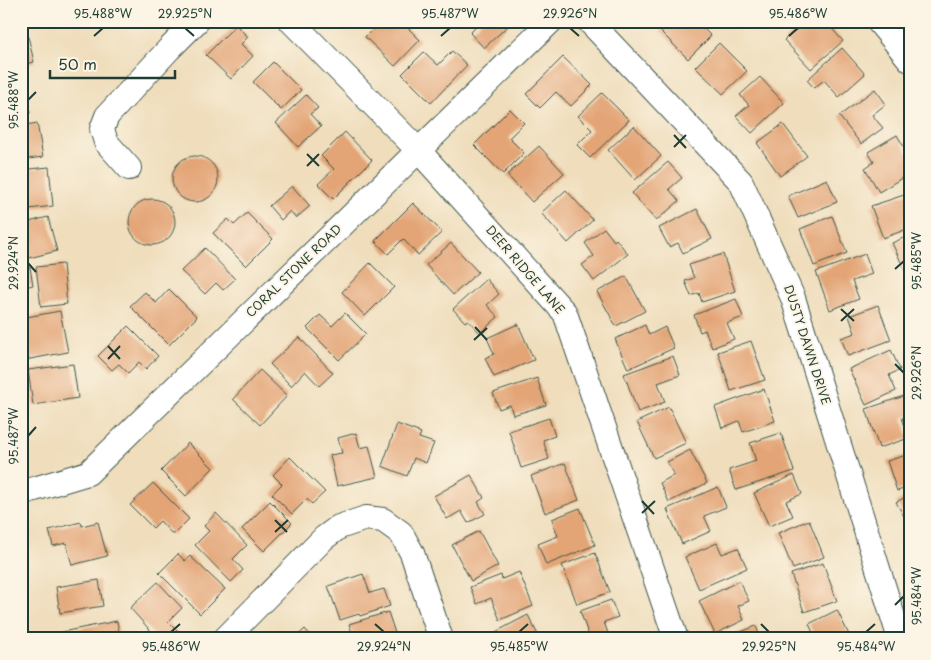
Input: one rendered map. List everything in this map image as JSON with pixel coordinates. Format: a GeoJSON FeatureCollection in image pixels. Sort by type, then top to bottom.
{"type":"FeatureCollection","features":[{"type":"Feature","properties":{"kind":"street"},"geometry":{"type":"LineString","coordinates":[[129,168],[106,142],[102,129],[106,116],[196,21]]}},
{"type":"Feature","properties":{"kind":"street","name":"DEER RIDGE LANE"},"geometry":{"type":"LineString","coordinates":[[291,21],[418,150],[565,313],[676,639]]}},
{"type":"Feature","properties":{"kind":"street","name":"CORAL STONE ROAD"},"geometry":{"type":"LineString","coordinates":[[21,493],[88,473],[551,21]]}},
{"type":"Feature","properties":{"kind":"street","name":"DUSTY DAWN DRIVE"},"geometry":{"type":"LineString","coordinates":[[589,21],[741,182],[793,298],[900,639]]}},
{"type":"Feature","properties":{"kind":"street"},"geometry":{"type":"LineString","coordinates":[[878,21],[910,60]]}},
{"type":"Feature","properties":{"kind":"street"},"geometry":{"type":"LineString","coordinates":[[224,639],[324,538],[339,527],[366,518],[383,520],[400,534],[412,552],[441,639]]}},
{"type":"Feature","properties":{"kind":"building"},"geometry":{"type":"Polygon","coordinates":[[[381,21],[401,21],[420,40],[395,66],[365,37],[381,21]]]}},
{"type":"Feature","properties":{"kind":"building"},"geometry":{"type":"Polygon","coordinates":[[[482,21],[513,21],[484,48],[470,33],[482,21]]]}},
{"type":"Feature","properties":{"kind":"building"},"geometry":{"type":"Polygon","coordinates":[[[669,21],[696,21],[711,36],[688,59],[660,31],[669,21]]]}},
{"type":"Feature","properties":{"kind":"building"},"geometry":{"type":"Polygon","coordinates":[[[768,21],[786,21],[777,30],[768,21]]]}},
{"type":"Feature","properties":{"kind":"building"},"geometry":{"type":"Polygon","coordinates":[[[806,21],[825,21],[843,41],[811,69],[784,40],[806,21]]]}},
{"type":"Feature","properties":{"kind":"building"},"geometry":{"type":"Polygon","coordinates":[[[21,23],[25,23],[34,62],[21,65],[21,23]]]}},
{"type":"Feature","properties":{"kind":"building"},"geometry":{"type":"Polygon","coordinates":[[[236,25],[248,37],[241,44],[253,56],[231,79],[206,55],[236,25]]]}},
{"type":"Feature","properties":{"kind":"building"},"geometry":{"type":"Polygon","coordinates":[[[719,43],[747,71],[723,94],[695,67],[719,43]]]}},
{"type":"Feature","properties":{"kind":"building"},"geometry":{"type":"Polygon","coordinates":[[[842,48],[865,74],[839,97],[824,80],[814,88],[807,80],[842,48]]]}},
{"type":"Feature","properties":{"kind":"building"},"geometry":{"type":"Polygon","coordinates":[[[452,51],[467,65],[431,103],[402,74],[424,52],[438,65],[452,51]]]}},
{"type":"Feature","properties":{"kind":"building"},"geometry":{"type":"Polygon","coordinates":[[[563,57],[592,85],[571,106],[556,92],[540,108],[526,94],[563,57]]]}},
{"type":"Feature","properties":{"kind":"building"},"geometry":{"type":"Polygon","coordinates":[[[273,62],[301,90],[281,110],[253,82],[273,62]]]}},
{"type":"Feature","properties":{"kind":"building"},"geometry":{"type":"Polygon","coordinates":[[[24,73],[30,113],[21,115],[21,74],[24,73]]]}},
{"type":"Feature","properties":{"kind":"building"},"geometry":{"type":"Polygon","coordinates":[[[760,77],[784,103],[752,133],[736,116],[749,105],[740,95],[760,77]]]}},
{"type":"Feature","properties":{"kind":"building"},"geometry":{"type":"Polygon","coordinates":[[[875,89],[886,104],[872,115],[883,128],[861,144],[839,116],[875,89]]]}},
{"type":"Feature","properties":{"kind":"building"},"geometry":{"type":"Polygon","coordinates":[[[602,93],[629,120],[590,158],[577,145],[592,130],[578,116],[602,93]]]}},
{"type":"Feature","properties":{"kind":"building"},"geometry":{"type":"Polygon","coordinates":[[[306,95],[318,108],[310,114],[321,126],[298,147],[276,123],[306,95]]]}},
{"type":"Feature","properties":{"kind":"building"},"geometry":{"type":"Polygon","coordinates":[[[510,109],[524,123],[509,138],[524,153],[503,174],[474,145],[510,109]]]}},
{"type":"Feature","properties":{"kind":"building"},"geometry":{"type":"Polygon","coordinates":[[[37,123],[43,157],[21,160],[21,126],[37,123]]]}},
{"type":"Feature","properties":{"kind":"building"},"geometry":{"type":"Polygon","coordinates":[[[783,124],[807,156],[780,176],[757,143],[783,124]]]}},
{"type":"Feature","properties":{"kind":"building"},"geometry":{"type":"Polygon","coordinates":[[[634,126],[661,156],[635,180],[608,150],[634,126]]]}},
{"type":"Feature","properties":{"kind":"building"},"geometry":{"type":"Polygon","coordinates":[[[345,132],[372,160],[333,199],[318,184],[334,169],[321,156],[345,132]]]}},
{"type":"Feature","properties":{"kind":"building"},"geometry":{"type":"Polygon","coordinates":[[[897,135],[910,157],[910,173],[879,192],[865,168],[874,162],[868,152],[897,135]]]}},
{"type":"Feature","properties":{"kind":"building"},"geometry":{"type":"Polygon","coordinates":[[[539,146],[564,173],[532,202],[507,175],[539,146]]]}},
{"type":"Feature","properties":{"kind":"building"},"geometry":{"type":"Polygon","coordinates":[[[191,156],[199,156],[208,160],[214,166],[218,179],[214,192],[208,198],[199,202],[191,202],[182,198],[176,192],[172,183],[172,175],[176,166],[182,160],[191,156]]]}},
{"type":"Feature","properties":{"kind":"building"},"geometry":{"type":"Polygon","coordinates":[[[668,162],[682,178],[669,189],[679,201],[656,221],[632,193],[668,162]]]}},
{"type":"Feature","properties":{"kind":"building"},"geometry":{"type":"Polygon","coordinates":[[[49,167],[53,206],[21,210],[21,170],[49,167]]]}},
{"type":"Feature","properties":{"kind":"building"},"geometry":{"type":"Polygon","coordinates":[[[827,179],[837,202],[798,218],[788,196],[827,179]]]}},
{"type":"Feature","properties":{"kind":"building"},"geometry":{"type":"Polygon","coordinates":[[[292,186],[310,206],[296,218],[290,211],[281,220],[269,206],[292,186]]]}},
{"type":"Feature","properties":{"kind":"building"},"geometry":{"type":"Polygon","coordinates":[[[566,190],[593,220],[568,243],[541,213],[566,190]]]}},
{"type":"Feature","properties":{"kind":"building"},"geometry":{"type":"Polygon","coordinates":[[[910,193],[910,228],[883,238],[871,206],[910,193]]]}},
{"type":"Feature","properties":{"kind":"building"},"geometry":{"type":"Polygon","coordinates":[[[152,199],[165,203],[171,209],[175,222],[171,235],[165,241],[152,245],[139,241],[133,235],[129,222],[133,209],[139,203],[152,199]]]}},
{"type":"Feature","properties":{"kind":"building"},"geometry":{"type":"Polygon","coordinates":[[[413,203],[442,232],[418,255],[403,239],[388,254],[375,241],[413,203]]]}},
{"type":"Feature","properties":{"kind":"building"},"geometry":{"type":"Polygon","coordinates":[[[697,209],[712,239],[683,253],[678,243],[669,247],[659,228],[697,209]]]}},
{"type":"Feature","properties":{"kind":"building"},"geometry":{"type":"Polygon","coordinates":[[[247,213],[273,239],[246,266],[213,233],[228,219],[234,225],[247,213]]]}},
{"type":"Feature","properties":{"kind":"building"},"geometry":{"type":"Polygon","coordinates":[[[832,216],[847,253],[814,266],[800,229],[832,216]]]}},
{"type":"Feature","properties":{"kind":"building"},"geometry":{"type":"Polygon","coordinates":[[[48,217],[57,251],[21,260],[21,224],[48,217]]]}},
{"type":"Feature","properties":{"kind":"building"},"geometry":{"type":"Polygon","coordinates":[[[604,228],[628,254],[594,281],[582,265],[594,256],[585,243],[604,228]]]}},
{"type":"Feature","properties":{"kind":"building"},"geometry":{"type":"Polygon","coordinates":[[[910,235],[910,276],[908,277],[892,243],[910,235]]]}},
{"type":"Feature","properties":{"kind":"building"},"geometry":{"type":"Polygon","coordinates":[[[451,243],[478,272],[453,295],[426,265],[451,243]]]}},
{"type":"Feature","properties":{"kind":"building"},"geometry":{"type":"Polygon","coordinates":[[[205,248],[235,279],[223,290],[216,283],[205,294],[181,271],[205,248]]]}},
{"type":"Feature","properties":{"kind":"building"},"geometry":{"type":"Polygon","coordinates":[[[723,254],[735,291],[702,302],[699,293],[691,296],[685,281],[694,278],[689,265],[723,254]]]}},
{"type":"Feature","properties":{"kind":"building"},"geometry":{"type":"Polygon","coordinates":[[[865,254],[872,274],[852,281],[859,299],[830,310],[816,272],[865,254]]]}},
{"type":"Feature","properties":{"kind":"building"},"geometry":{"type":"Polygon","coordinates":[[[370,263],[394,287],[365,316],[342,292],[370,263]]]}},
{"type":"Feature","properties":{"kind":"building"},"geometry":{"type":"Polygon","coordinates":[[[63,264],[67,304],[41,307],[36,267],[63,264]]]}},
{"type":"Feature","properties":{"kind":"building"},"geometry":{"type":"Polygon","coordinates":[[[30,267],[33,285],[21,288],[21,268],[30,267]]]}},
{"type":"Feature","properties":{"kind":"building"},"geometry":{"type":"Polygon","coordinates":[[[626,276],[645,311],[616,326],[597,292],[626,276]]]}},
{"type":"Feature","properties":{"kind":"building"},"geometry":{"type":"Polygon","coordinates":[[[486,279],[499,294],[487,305],[498,317],[480,333],[468,320],[465,322],[453,309],[486,279]]]}},
{"type":"Feature","properties":{"kind":"building"},"geometry":{"type":"Polygon","coordinates":[[[169,289],[197,317],[169,345],[130,306],[145,292],[156,303],[169,289]]]}},
{"type":"Feature","properties":{"kind":"building"},"geometry":{"type":"Polygon","coordinates":[[[736,299],[743,317],[727,323],[734,339],[712,348],[705,330],[700,332],[694,315],[736,299]]]}},
{"type":"Feature","properties":{"kind":"building"},"geometry":{"type":"Polygon","coordinates":[[[878,305],[891,340],[848,356],[841,338],[855,333],[849,316],[878,305]]]}},
{"type":"Feature","properties":{"kind":"building"},"geometry":{"type":"Polygon","coordinates":[[[60,311],[68,352],[25,360],[21,342],[21,318],[60,311]]]}},
{"type":"Feature","properties":{"kind":"building"},"geometry":{"type":"Polygon","coordinates":[[[345,313],[366,334],[339,360],[307,328],[320,315],[332,326],[345,313]]]}},
{"type":"Feature","properties":{"kind":"building"},"geometry":{"type":"Polygon","coordinates":[[[518,324],[534,360],[494,377],[485,358],[494,354],[487,338],[518,324]]]}},
{"type":"Feature","properties":{"kind":"building"},"geometry":{"type":"Polygon","coordinates":[[[645,325],[649,335],[665,327],[674,348],[628,369],[615,339],[645,325]]]}},
{"type":"Feature","properties":{"kind":"building"},"geometry":{"type":"Polygon","coordinates":[[[128,326],[158,356],[146,369],[139,362],[128,373],[119,364],[112,370],[98,356],[128,326]]]}},
{"type":"Feature","properties":{"kind":"building"},"geometry":{"type":"Polygon","coordinates":[[[299,337],[333,373],[319,386],[305,371],[291,386],[270,364],[299,337]]]}},
{"type":"Feature","properties":{"kind":"building"},"geometry":{"type":"Polygon","coordinates":[[[751,341],[765,380],[731,391],[718,352],[751,341]]]}},
{"type":"Feature","properties":{"kind":"building"},"geometry":{"type":"Polygon","coordinates":[[[891,350],[900,370],[889,375],[896,391],[866,405],[849,369],[891,350]]]}},
{"type":"Feature","properties":{"kind":"building"},"geometry":{"type":"Polygon","coordinates":[[[673,356],[680,375],[658,383],[665,402],[638,412],[624,374],[673,356]]]}},
{"type":"Feature","properties":{"kind":"building"},"geometry":{"type":"Polygon","coordinates":[[[73,364],[78,398],[33,405],[28,370],[73,364]]]}},
{"type":"Feature","properties":{"kind":"building"},"geometry":{"type":"Polygon","coordinates":[[[260,370],[287,396],[260,425],[233,399],[260,370]]]}},
{"type":"Feature","properties":{"kind":"building"},"geometry":{"type":"Polygon","coordinates":[[[537,378],[546,405],[513,415],[510,405],[499,409],[493,393],[537,378]]]}},
{"type":"Feature","properties":{"kind":"building"},"geometry":{"type":"Polygon","coordinates":[[[764,389],[775,421],[743,432],[739,421],[722,428],[715,407],[764,389]]]}},
{"type":"Feature","properties":{"kind":"building"},"geometry":{"type":"Polygon","coordinates":[[[910,394],[910,415],[902,418],[909,438],[879,448],[866,409],[910,394]]]}},
{"type":"Feature","properties":{"kind":"building"},"geometry":{"type":"Polygon","coordinates":[[[669,407],[686,443],[654,458],[637,422],[669,407]]]}},
{"type":"Feature","properties":{"kind":"building"},"geometry":{"type":"Polygon","coordinates":[[[549,418],[555,436],[543,440],[549,459],[521,468],[509,431],[549,418]]]}},
{"type":"Feature","properties":{"kind":"building"},"geometry":{"type":"Polygon","coordinates":[[[397,424],[421,433],[419,438],[434,443],[426,463],[414,458],[407,476],[382,466],[397,424]]]}},
{"type":"Feature","properties":{"kind":"building"},"geometry":{"type":"Polygon","coordinates":[[[356,433],[360,448],[369,446],[377,477],[337,486],[330,455],[342,453],[338,438],[356,433]]]}},
{"type":"Feature","properties":{"kind":"building"},"geometry":{"type":"Polygon","coordinates":[[[781,433],[794,471],[736,490],[729,470],[756,461],[750,443],[781,433]]]}},
{"type":"Feature","properties":{"kind":"building"},"geometry":{"type":"Polygon","coordinates":[[[188,443],[213,468],[186,496],[161,471],[188,443]]]}},
{"type":"Feature","properties":{"kind":"building"},"geometry":{"type":"Polygon","coordinates":[[[690,450],[707,483],[669,502],[660,483],[674,475],[667,462],[690,450]]]}},
{"type":"Feature","properties":{"kind":"building"},"geometry":{"type":"Polygon","coordinates":[[[910,454],[910,487],[897,491],[887,461],[910,454]]]}},
{"type":"Feature","properties":{"kind":"building"},"geometry":{"type":"Polygon","coordinates":[[[290,457],[325,492],[312,504],[307,499],[292,514],[272,494],[282,484],[273,475],[290,457]]]}},
{"type":"Feature","properties":{"kind":"building"},"geometry":{"type":"Polygon","coordinates":[[[565,463],[579,500],[545,513],[531,476],[565,463]]]}},
{"type":"Feature","properties":{"kind":"building"},"geometry":{"type":"Polygon","coordinates":[[[471,475],[484,498],[478,502],[485,514],[468,523],[461,511],[447,519],[434,496],[471,475]]]}},
{"type":"Feature","properties":{"kind":"building"},"geometry":{"type":"Polygon","coordinates":[[[794,475],[802,494],[786,501],[793,516],[769,526],[754,493],[794,475]]]}},
{"type":"Feature","properties":{"kind":"building"},"geometry":{"type":"Polygon","coordinates":[[[153,483],[189,519],[173,535],[160,521],[153,528],[130,505],[153,483]]]}},
{"type":"Feature","properties":{"kind":"building"},"geometry":{"type":"Polygon","coordinates":[[[718,487],[726,507],[704,516],[711,531],[682,544],[667,509],[718,487]]]}},
{"type":"Feature","properties":{"kind":"building"},"geometry":{"type":"Polygon","coordinates":[[[910,495],[910,527],[896,502],[910,495]]]}},
{"type":"Feature","properties":{"kind":"building"},"geometry":{"type":"Polygon","coordinates":[[[270,501],[292,523],[264,551],[242,529],[270,501]]]}},
{"type":"Feature","properties":{"kind":"building"},"geometry":{"type":"Polygon","coordinates":[[[580,508],[595,545],[546,565],[538,544],[558,536],[552,519],[580,508]]]}},
{"type":"Feature","properties":{"kind":"building"},"geometry":{"type":"Polygon","coordinates":[[[216,513],[247,545],[233,559],[243,570],[231,582],[195,545],[209,531],[204,526],[216,513]]]}},
{"type":"Feature","properties":{"kind":"building"},"geometry":{"type":"Polygon","coordinates":[[[809,520],[824,557],[793,569],[778,533],[809,520]]]}},
{"type":"Feature","properties":{"kind":"building"},"geometry":{"type":"Polygon","coordinates":[[[81,522],[82,526],[98,522],[107,556],[72,565],[66,543],[53,546],[49,530],[81,522]]]}},
{"type":"Feature","properties":{"kind":"building"},"geometry":{"type":"Polygon","coordinates":[[[479,531],[498,566],[471,581],[452,545],[479,531]]]}},
{"type":"Feature","properties":{"kind":"building"},"geometry":{"type":"Polygon","coordinates":[[[717,543],[722,554],[738,548],[747,568],[699,589],[685,557],[717,543]]]}},
{"type":"Feature","properties":{"kind":"building"},"geometry":{"type":"Polygon","coordinates":[[[595,553],[610,592],[577,604],[562,565],[595,553]]]}},
{"type":"Feature","properties":{"kind":"building"},"geometry":{"type":"Polygon","coordinates":[[[178,554],[185,561],[190,556],[225,589],[200,614],[159,573],[178,554]]]}},
{"type":"Feature","properties":{"kind":"building"},"geometry":{"type":"Polygon","coordinates":[[[823,563],[837,601],[804,612],[791,574],[823,563]]]}},
{"type":"Feature","properties":{"kind":"building"},"geometry":{"type":"Polygon","coordinates":[[[519,572],[533,606],[500,620],[491,598],[477,604],[470,587],[501,575],[502,579],[519,572]]]}},
{"type":"Feature","properties":{"kind":"building"},"geometry":{"type":"Polygon","coordinates":[[[363,574],[370,593],[384,589],[390,606],[360,616],[359,614],[340,620],[328,586],[363,574]]]}},
{"type":"Feature","properties":{"kind":"building"},"geometry":{"type":"Polygon","coordinates":[[[99,580],[103,606],[60,613],[56,587],[99,580]]]}},
{"type":"Feature","properties":{"kind":"building"},"geometry":{"type":"Polygon","coordinates":[[[739,581],[749,601],[738,606],[744,620],[715,634],[699,601],[739,581]]]}},
{"type":"Feature","properties":{"kind":"building"},"geometry":{"type":"Polygon","coordinates":[[[158,582],[182,608],[168,622],[181,635],[177,639],[158,639],[130,608],[158,582]]]}},
{"type":"Feature","properties":{"kind":"building"},"geometry":{"type":"Polygon","coordinates":[[[611,600],[618,617],[604,622],[610,639],[590,639],[580,611],[611,600]]]}},
{"type":"Feature","properties":{"kind":"building"},"geometry":{"type":"Polygon","coordinates":[[[837,610],[851,639],[816,639],[809,624],[837,610]]]}},
{"type":"Feature","properties":{"kind":"building"},"geometry":{"type":"Polygon","coordinates":[[[388,612],[397,639],[354,639],[349,624],[388,612]]]}},
{"type":"Feature","properties":{"kind":"building"},"geometry":{"type":"Polygon","coordinates":[[[528,615],[540,639],[487,639],[486,637],[528,615]]]}},
{"type":"Feature","properties":{"kind":"building"},"geometry":{"type":"Polygon","coordinates":[[[117,621],[120,639],[64,639],[62,632],[117,621]]]}},
{"type":"Feature","properties":{"kind":"building"},"geometry":{"type":"Polygon","coordinates":[[[756,626],[761,639],[723,639],[756,626]]]}},
{"type":"Feature","properties":{"kind":"building"},"geometry":{"type":"Polygon","coordinates":[[[305,629],[314,639],[294,639],[305,629]]]}}]}
